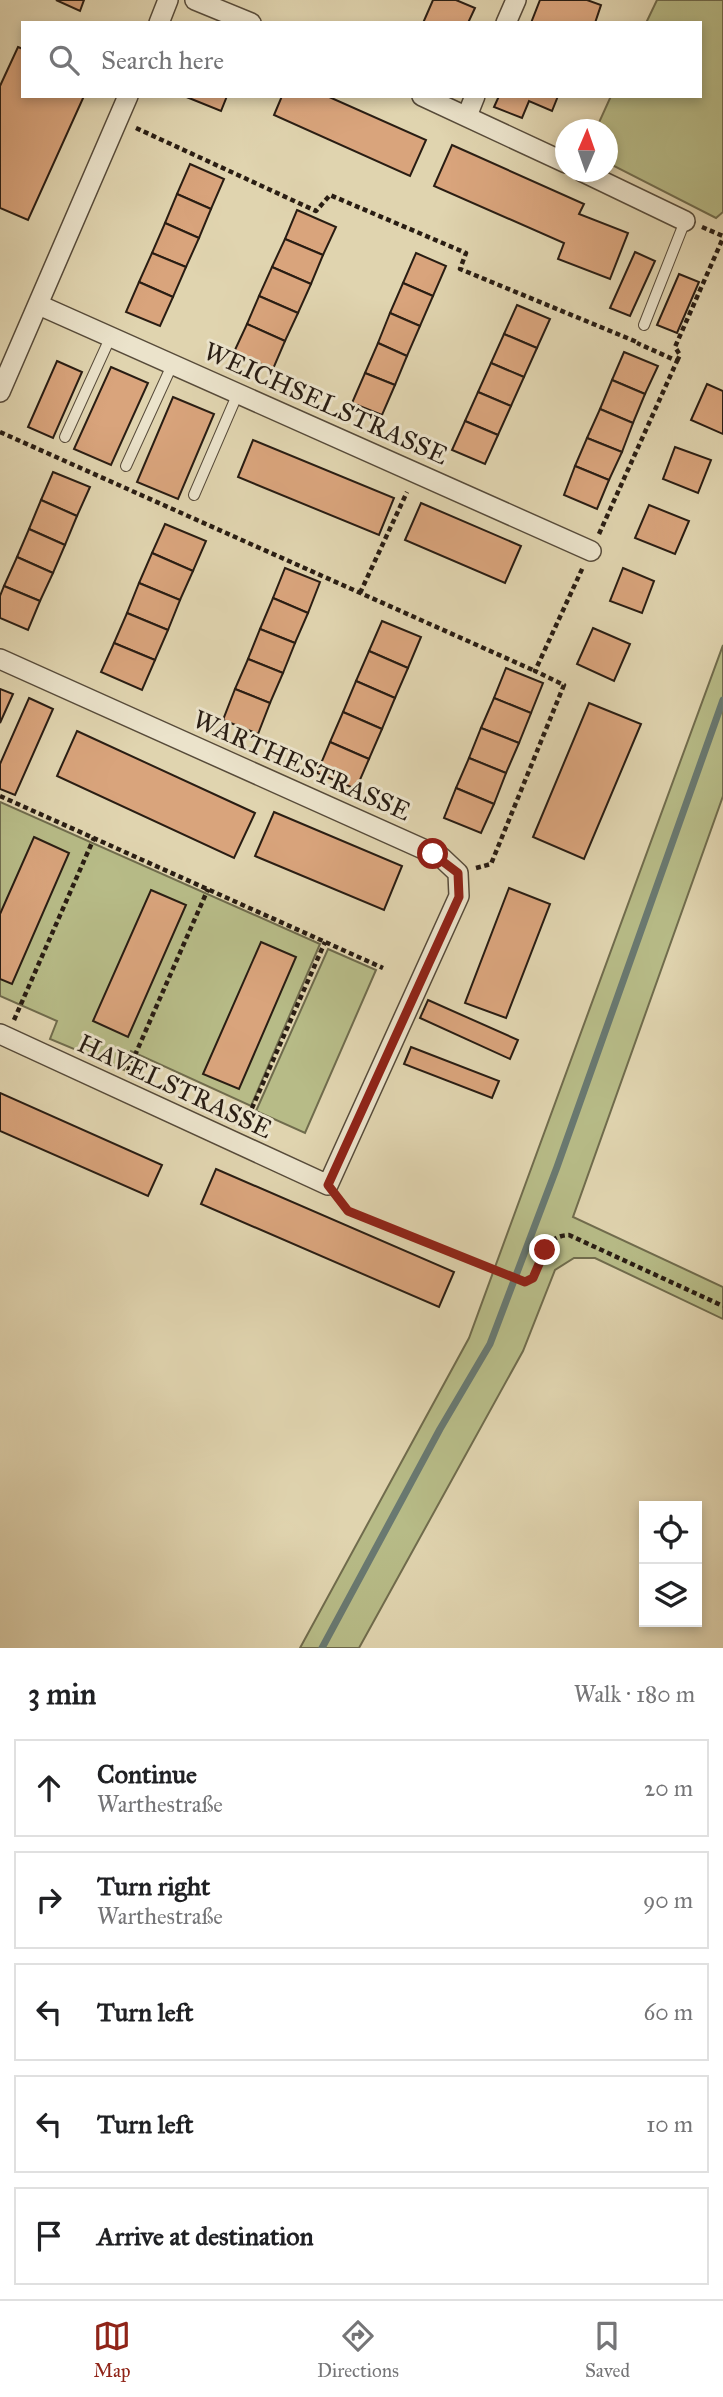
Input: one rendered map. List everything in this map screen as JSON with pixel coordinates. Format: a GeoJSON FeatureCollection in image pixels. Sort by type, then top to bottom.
{"type":"FeatureCollection","features":[{"type":"Feature","properties":{"kind":"street"},"geometry":{"type":"LineString","coordinates":[[160,21],[168,0]]}},
{"type":"Feature","properties":{"kind":"street"},"geometry":{"type":"LineString","coordinates":[[195,0],[246,21]]}},
{"type":"Feature","properties":{"kind":"street"},"geometry":{"type":"LineString","coordinates":[[507,21],[516,0]]}},
{"type":"Feature","properties":{"kind":"street"},"geometry":{"type":"LineString","coordinates":[[0,392],[4,369],[38,305],[127,98]]}},
{"type":"Feature","properties":{"kind":"street"},"geometry":{"type":"LineString","coordinates":[[426,98],[555,158]]}},
{"type":"Feature","properties":{"kind":"street"},"geometry":{"type":"LineString","coordinates":[[467,116],[474,98]]}},
{"type":"Feature","properties":{"kind":"street"},"geometry":{"type":"LineString","coordinates":[[604,182],[685,221]]}},
{"type":"Feature","properties":{"kind":"street","name":"WEICHSELSTRASSE"},"geometry":{"type":"LineString","coordinates":[[38,305],[239,392],[591,551]]}},
{"type":"Feature","properties":{"kind":"street","name":"WARTHESTRASSE"},"geometry":{"type":"LineString","coordinates":[[0,659],[441,857],[458,873]]}},
{"type":"Feature","properties":{"kind":"street"},"geometry":{"type":"LineString","coordinates":[[328,1185],[459,897],[458,873]]}},
{"type":"Feature","properties":{"kind":"street","name":"HAVELSTRASSE"},"geometry":{"type":"LineString","coordinates":[[3,1035],[328,1185]]}},
{"type":"Feature","properties":{"kind":"lane"},"geometry":{"type":"LineString","coordinates":[[644,325],[685,221]]}},
{"type":"Feature","properties":{"kind":"lane"},"geometry":{"type":"LineString","coordinates":[[65,437],[111,336]]}},
{"type":"Feature","properties":{"kind":"lane"},"geometry":{"type":"LineString","coordinates":[[127,466],[173,363]]}},
{"type":"Feature","properties":{"kind":"lane"},"geometry":{"type":"LineString","coordinates":[[194,495],[239,392]]}},
{"type":"Feature","properties":{"kind":"path"},"geometry":{"type":"LineString","coordinates":[[118,120],[316,211],[330,195],[466,253],[460,269],[677,361]]}},
{"type":"Feature","properties":{"kind":"path"},"geometry":{"type":"LineString","coordinates":[[535,671],[680,355],[675,347],[723,238]]}},
{"type":"Feature","properties":{"kind":"path"},"geometry":{"type":"LineString","coordinates":[[637,343],[644,325]]}},
{"type":"Feature","properties":{"kind":"path"},"geometry":{"type":"LineString","coordinates":[[0,432],[564,685],[491,864],[458,873]]}},
{"type":"Feature","properties":{"kind":"path"},"geometry":{"type":"LineString","coordinates":[[360,593],[415,472]]}},
{"type":"Feature","properties":{"kind":"path"},"geometry":{"type":"LineString","coordinates":[[0,796],[383,968]]}},
{"type":"Feature","properties":{"kind":"path"},"geometry":{"type":"LineString","coordinates":[[3,1035],[94,838]]}},
{"type":"Feature","properties":{"kind":"path"},"geometry":{"type":"LineString","coordinates":[[120,1090],[208,889]]}},
{"type":"Feature","properties":{"kind":"path"},"geometry":{"type":"LineString","coordinates":[[237,1143],[325,942]]}},
{"type":"Feature","properties":{"kind":"path"},"geometry":{"type":"LineString","coordinates":[[328,1185],[348,1211],[525,1282],[533,1278],[548,1244],[559,1236],[569,1235],[723,1306]]}},
{"type":"Feature","properties":{"kind":"green space"},"geometry":{"type":"Polygon","coordinates":[[[657,0],[723,0],[723,212],[716,218],[618,168],[618,119],[601,119],[610,98],[702,98],[702,21],[647,21],[657,0]]]}},
{"type":"Feature","properties":{"kind":"green space"},"geometry":{"type":"Polygon","coordinates":[[[723,645],[723,796],[573,1217],[723,1287],[723,1319],[595,1258],[574,1258],[555,1270],[523,1351],[359,1648],[300,1648],[469,1338],[723,645]]]}},
{"type":"Feature","properties":{"kind":"green space"},"geometry":{"type":"Polygon","coordinates":[[[0,802],[320,944],[251,1106],[131,1051],[124,1070],[50,1039],[57,1021],[0,996],[0,802]]]}},
{"type":"Feature","properties":{"kind":"green space"},"geometry":{"type":"Polygon","coordinates":[[[328,949],[376,970],[305,1133],[256,1111],[328,949]]]}},
{"type":"Feature","properties":{"kind":"building"},"geometry":{"type":"Polygon","coordinates":[[[56,0],[84,0],[80,11],[56,0]]]}},
{"type":"Feature","properties":{"kind":"building"},"geometry":{"type":"Polygon","coordinates":[[[433,0],[456,0],[475,8],[469,21],[424,21],[433,0]]]}},
{"type":"Feature","properties":{"kind":"building"},"geometry":{"type":"Polygon","coordinates":[[[540,0],[587,0],[601,5],[596,21],[532,21],[540,0]]]}},
{"type":"Feature","properties":{"kind":"building"},"geometry":{"type":"Polygon","coordinates":[[[18,47],[21,48],[21,98],[83,98],[28,220],[0,208],[0,86],[18,47]]]}},
{"type":"Feature","properties":{"kind":"building"},"geometry":{"type":"Polygon","coordinates":[[[189,98],[226,98],[221,111],[189,98]]]}},
{"type":"Feature","properties":{"kind":"building"},"geometry":{"type":"Polygon","coordinates":[[[281,98],[332,98],[426,140],[410,176],[274,115],[281,98]]]}},
{"type":"Feature","properties":{"kind":"building"},"geometry":{"type":"Polygon","coordinates":[[[498,98],[557,98],[552,111],[529,101],[522,118],[494,107],[498,98]]]}},
{"type":"Feature","properties":{"kind":"building"},"geometry":{"type":"Polygon","coordinates":[[[452,145],[584,204],[579,214],[628,233],[610,279],[558,259],[564,243],[434,186],[452,145]]]}},
{"type":"Feature","properties":{"kind":"building"},"geometry":{"type":"Polygon","coordinates":[[[190,164],[224,179],[211,209],[177,194],[190,164]]]}},
{"type":"Feature","properties":{"kind":"building"},"geometry":{"type":"Polygon","coordinates":[[[177,194],[211,209],[199,238],[165,223],[177,194]]]}},
{"type":"Feature","properties":{"kind":"building"},"geometry":{"type":"Polygon","coordinates":[[[297,210],[336,227],[323,255],[285,239],[297,210]]]}},
{"type":"Feature","properties":{"kind":"building"},"geometry":{"type":"Polygon","coordinates":[[[165,223],[199,238],[186,267],[152,253],[165,223]]]}},
{"type":"Feature","properties":{"kind":"building"},"geometry":{"type":"Polygon","coordinates":[[[285,239],[323,255],[311,284],[272,267],[285,239]]]}},
{"type":"Feature","properties":{"kind":"building"},"geometry":{"type":"Polygon","coordinates":[[[635,252],[655,261],[630,316],[610,308],[635,252]]]}},
{"type":"Feature","properties":{"kind":"building"},"geometry":{"type":"Polygon","coordinates":[[[152,253],[186,267],[173,297],[139,282],[152,253]]]}},
{"type":"Feature","properties":{"kind":"building"},"geometry":{"type":"Polygon","coordinates":[[[416,253],[446,266],[433,296],[403,283],[416,253]]]}},
{"type":"Feature","properties":{"kind":"building"},"geometry":{"type":"Polygon","coordinates":[[[272,267],[311,284],[298,313],[259,296],[272,267]]]}},
{"type":"Feature","properties":{"kind":"building"},"geometry":{"type":"Polygon","coordinates":[[[679,274],[699,282],[677,333],[657,325],[679,274]]]}},
{"type":"Feature","properties":{"kind":"building"},"geometry":{"type":"Polygon","coordinates":[[[139,282],[173,297],[160,326],[126,312],[139,282]]]}},
{"type":"Feature","properties":{"kind":"building"},"geometry":{"type":"Polygon","coordinates":[[[403,283],[433,296],[420,326],[390,313],[403,283]]]}},
{"type":"Feature","properties":{"kind":"building"},"geometry":{"type":"Polygon","coordinates":[[[259,296],[298,313],[285,341],[247,324],[259,296]]]}},
{"type":"Feature","properties":{"kind":"building"},"geometry":{"type":"Polygon","coordinates":[[[517,305],[550,319],[537,348],[504,334],[517,305]]]}},
{"type":"Feature","properties":{"kind":"building"},"geometry":{"type":"Polygon","coordinates":[[[390,313],[420,326],[407,356],[378,343],[390,313]]]}},
{"type":"Feature","properties":{"kind":"building"},"geometry":{"type":"Polygon","coordinates":[[[247,324],[285,341],[273,369],[234,352],[247,324]]]}},
{"type":"Feature","properties":{"kind":"building"},"geometry":{"type":"Polygon","coordinates":[[[504,334],[537,348],[524,377],[491,363],[504,334]]]}},
{"type":"Feature","properties":{"kind":"building"},"geometry":{"type":"Polygon","coordinates":[[[378,343],[407,356],[395,385],[365,373],[378,343]]]}},
{"type":"Feature","properties":{"kind":"building"},"geometry":{"type":"Polygon","coordinates":[[[624,352],[658,366],[645,394],[612,380],[624,352]]]}},
{"type":"Feature","properties":{"kind":"building"},"geometry":{"type":"Polygon","coordinates":[[[57,361],[82,372],[53,438],[28,427],[57,361]]]}},
{"type":"Feature","properties":{"kind":"building"},"geometry":{"type":"Polygon","coordinates":[[[491,363],[524,377],[511,406],[478,392],[491,363]]]}},
{"type":"Feature","properties":{"kind":"building"},"geometry":{"type":"Polygon","coordinates":[[[111,367],[148,383],[111,465],[74,449],[111,367]]]}},
{"type":"Feature","properties":{"kind":"building"},"geometry":{"type":"Polygon","coordinates":[[[365,373],[395,385],[382,415],[352,403],[365,373]]]}},
{"type":"Feature","properties":{"kind":"building"},"geometry":{"type":"Polygon","coordinates":[[[612,380],[645,394],[633,423],[600,409],[612,380]]]}},
{"type":"Feature","properties":{"kind":"building"},"geometry":{"type":"Polygon","coordinates":[[[707,384],[723,391],[723,434],[691,420],[707,384]]]}},
{"type":"Feature","properties":{"kind":"building"},"geometry":{"type":"Polygon","coordinates":[[[478,392],[511,406],[498,435],[465,421],[478,392]]]}},
{"type":"Feature","properties":{"kind":"building"},"geometry":{"type":"Polygon","coordinates":[[[173,397],[214,414],[178,499],[137,482],[173,397]]]}},
{"type":"Feature","properties":{"kind":"building"},"geometry":{"type":"Polygon","coordinates":[[[600,409],[633,423],[622,452],[587,438],[600,409]]]}},
{"type":"Feature","properties":{"kind":"building"},"geometry":{"type":"Polygon","coordinates":[[[465,421],[498,435],[485,464],[452,450],[465,421]]]}},
{"type":"Feature","properties":{"kind":"building"},"geometry":{"type":"Polygon","coordinates":[[[587,438],[622,452],[609,480],[575,466],[587,438]]]}},
{"type":"Feature","properties":{"kind":"building"},"geometry":{"type":"Polygon","coordinates":[[[253,440],[394,498],[379,535],[238,477],[253,440]]]}},
{"type":"Feature","properties":{"kind":"building"},"geometry":{"type":"Polygon","coordinates":[[[675,447],[711,460],[698,493],[663,479],[675,447]]]}},
{"type":"Feature","properties":{"kind":"building"},"geometry":{"type":"Polygon","coordinates":[[[575,466],[609,480],[597,509],[564,495],[575,466]]]}},
{"type":"Feature","properties":{"kind":"building"},"geometry":{"type":"Polygon","coordinates":[[[53,472],[90,487],[77,516],[41,500],[53,472]]]}},
{"type":"Feature","properties":{"kind":"building"},"geometry":{"type":"Polygon","coordinates":[[[41,500],[77,516],[65,545],[29,529],[41,500]]]}},
{"type":"Feature","properties":{"kind":"building"},"geometry":{"type":"Polygon","coordinates":[[[421,503],[521,546],[505,583],[405,540],[421,503]]]}},
{"type":"Feature","properties":{"kind":"building"},"geometry":{"type":"Polygon","coordinates":[[[649,505],[689,521],[675,554],[635,538],[649,505]]]}},
{"type":"Feature","properties":{"kind":"building"},"geometry":{"type":"Polygon","coordinates":[[[165,524],[206,541],[193,571],[152,553],[165,524]]]}},
{"type":"Feature","properties":{"kind":"building"},"geometry":{"type":"Polygon","coordinates":[[[29,529],[65,545],[53,573],[17,557],[29,529]]]}},
{"type":"Feature","properties":{"kind":"building"},"geometry":{"type":"Polygon","coordinates":[[[152,553],[193,571],[180,600],[139,583],[152,553]]]}},
{"type":"Feature","properties":{"kind":"building"},"geometry":{"type":"Polygon","coordinates":[[[17,557],[53,573],[40,601],[4,586],[17,557]]]}},
{"type":"Feature","properties":{"kind":"building"},"geometry":{"type":"Polygon","coordinates":[[[285,568],[320,582],[308,613],[273,598],[285,568]]]}},
{"type":"Feature","properties":{"kind":"building"},"geometry":{"type":"Polygon","coordinates":[[[623,568],[654,581],[642,613],[610,601],[623,568]]]}},
{"type":"Feature","properties":{"kind":"building"},"geometry":{"type":"Polygon","coordinates":[[[139,583],[180,600],[168,630],[127,613],[139,583]]]}},
{"type":"Feature","properties":{"kind":"building"},"geometry":{"type":"Polygon","coordinates":[[[4,586],[40,601],[28,630],[0,618],[0,596],[4,586]]]}},
{"type":"Feature","properties":{"kind":"building"},"geometry":{"type":"Polygon","coordinates":[[[273,598],[308,613],[295,643],[260,629],[273,598]]]}},
{"type":"Feature","properties":{"kind":"building"},"geometry":{"type":"Polygon","coordinates":[[[127,613],[168,630],[155,660],[114,643],[127,613]]]}},
{"type":"Feature","properties":{"kind":"building"},"geometry":{"type":"Polygon","coordinates":[[[382,621],[421,637],[408,668],[369,651],[382,621]]]}},
{"type":"Feature","properties":{"kind":"building"},"geometry":{"type":"Polygon","coordinates":[[[593,628],[630,644],[614,681],[577,664],[593,628]]]}},
{"type":"Feature","properties":{"kind":"building"},"geometry":{"type":"Polygon","coordinates":[[[260,629],[295,643],[283,673],[248,659],[260,629]]]}},
{"type":"Feature","properties":{"kind":"building"},"geometry":{"type":"Polygon","coordinates":[[[114,643],[155,660],[142,690],[101,672],[114,643]]]}},
{"type":"Feature","properties":{"kind":"building"},"geometry":{"type":"Polygon","coordinates":[[[369,651],[408,668],[395,698],[356,681],[369,651]]]}},
{"type":"Feature","properties":{"kind":"building"},"geometry":{"type":"Polygon","coordinates":[[[248,659],[283,673],[270,703],[235,689],[248,659]]]}},
{"type":"Feature","properties":{"kind":"building"},"geometry":{"type":"Polygon","coordinates":[[[506,668],[543,683],[531,713],[494,698],[506,668]]]}},
{"type":"Feature","properties":{"kind":"building"},"geometry":{"type":"Polygon","coordinates":[[[356,681],[395,698],[382,729],[343,712],[356,681]]]}},
{"type":"Feature","properties":{"kind":"building"},"geometry":{"type":"Polygon","coordinates":[[[0,689],[13,694],[0,723],[0,689]]]}},
{"type":"Feature","properties":{"kind":"building"},"geometry":{"type":"Polygon","coordinates":[[[235,689],[270,703],[258,734],[223,720],[235,689]]]}},
{"type":"Feature","properties":{"kind":"building"},"geometry":{"type":"Polygon","coordinates":[[[29,698],[53,709],[15,795],[0,789],[0,764],[29,698]]]}},
{"type":"Feature","properties":{"kind":"building"},"geometry":{"type":"Polygon","coordinates":[[[494,698],[531,713],[519,743],[481,728],[494,698]]]}},
{"type":"Feature","properties":{"kind":"building"},"geometry":{"type":"Polygon","coordinates":[[[589,703],[641,724],[584,859],[533,837],[589,703]]]}},
{"type":"Feature","properties":{"kind":"building"},"geometry":{"type":"Polygon","coordinates":[[[343,712],[382,729],[369,759],[330,742],[343,712]]]}},
{"type":"Feature","properties":{"kind":"building"},"geometry":{"type":"Polygon","coordinates":[[[481,728],[519,743],[506,773],[469,758],[481,728]]]}},
{"type":"Feature","properties":{"kind":"building"},"geometry":{"type":"Polygon","coordinates":[[[77,731],[255,813],[234,858],[57,776],[77,731]]]}},
{"type":"Feature","properties":{"kind":"building"},"geometry":{"type":"Polygon","coordinates":[[[330,742],[369,759],[356,789],[317,773],[330,742]]]}},
{"type":"Feature","properties":{"kind":"building"},"geometry":{"type":"Polygon","coordinates":[[[469,758],[506,773],[494,804],[456,788],[469,758]]]}},
{"type":"Feature","properties":{"kind":"building"},"geometry":{"type":"Polygon","coordinates":[[[456,788],[494,804],[481,833],[444,818],[456,788]]]}},
{"type":"Feature","properties":{"kind":"building"},"geometry":{"type":"Polygon","coordinates":[[[274,812],[402,866],[384,910],[255,856],[274,812]]]}},
{"type":"Feature","properties":{"kind":"building"},"geometry":{"type":"Polygon","coordinates":[[[34,837],[69,853],[12,984],[0,979],[0,914],[34,837]]]}},
{"type":"Feature","properties":{"kind":"building"},"geometry":{"type":"Polygon","coordinates":[[[509,888],[550,904],[506,1018],[465,1003],[509,888]]]}},
{"type":"Feature","properties":{"kind":"building"},"geometry":{"type":"Polygon","coordinates":[[[151,890],[186,905],[128,1037],[93,1021],[151,890]]]}},
{"type":"Feature","properties":{"kind":"building"},"geometry":{"type":"Polygon","coordinates":[[[261,942],[296,957],[239,1089],[203,1074],[261,942]]]}},
{"type":"Feature","properties":{"kind":"building"},"geometry":{"type":"Polygon","coordinates":[[[428,1000],[518,1040],[510,1059],[420,1018],[428,1000]]]}},
{"type":"Feature","properties":{"kind":"building"},"geometry":{"type":"Polygon","coordinates":[[[411,1047],[499,1081],[492,1098],[404,1064],[411,1047]]]}},
{"type":"Feature","properties":{"kind":"building"},"geometry":{"type":"Polygon","coordinates":[[[0,1093],[162,1165],[148,1196],[0,1131],[0,1093]]]}},
{"type":"Feature","properties":{"kind":"building"},"geometry":{"type":"Polygon","coordinates":[[[216,1169],[454,1272],[439,1307],[201,1204],[216,1169]]]}},
{"type":"Feature","properties":{"kind":"waterway"},"geometry":{"type":"LineString","coordinates":[[322,1648],[440,1429],[490,1344],[557,1167],[723,700]]}},
{"type":"Feature","properties":{"kind":"route"},"geometry":{"type":"LineString","coordinates":[[433,854],[441,857],[458,873],[459,897],[328,1185],[348,1211],[525,1282],[530,1282],[533,1278],[545,1250]]}}]}
